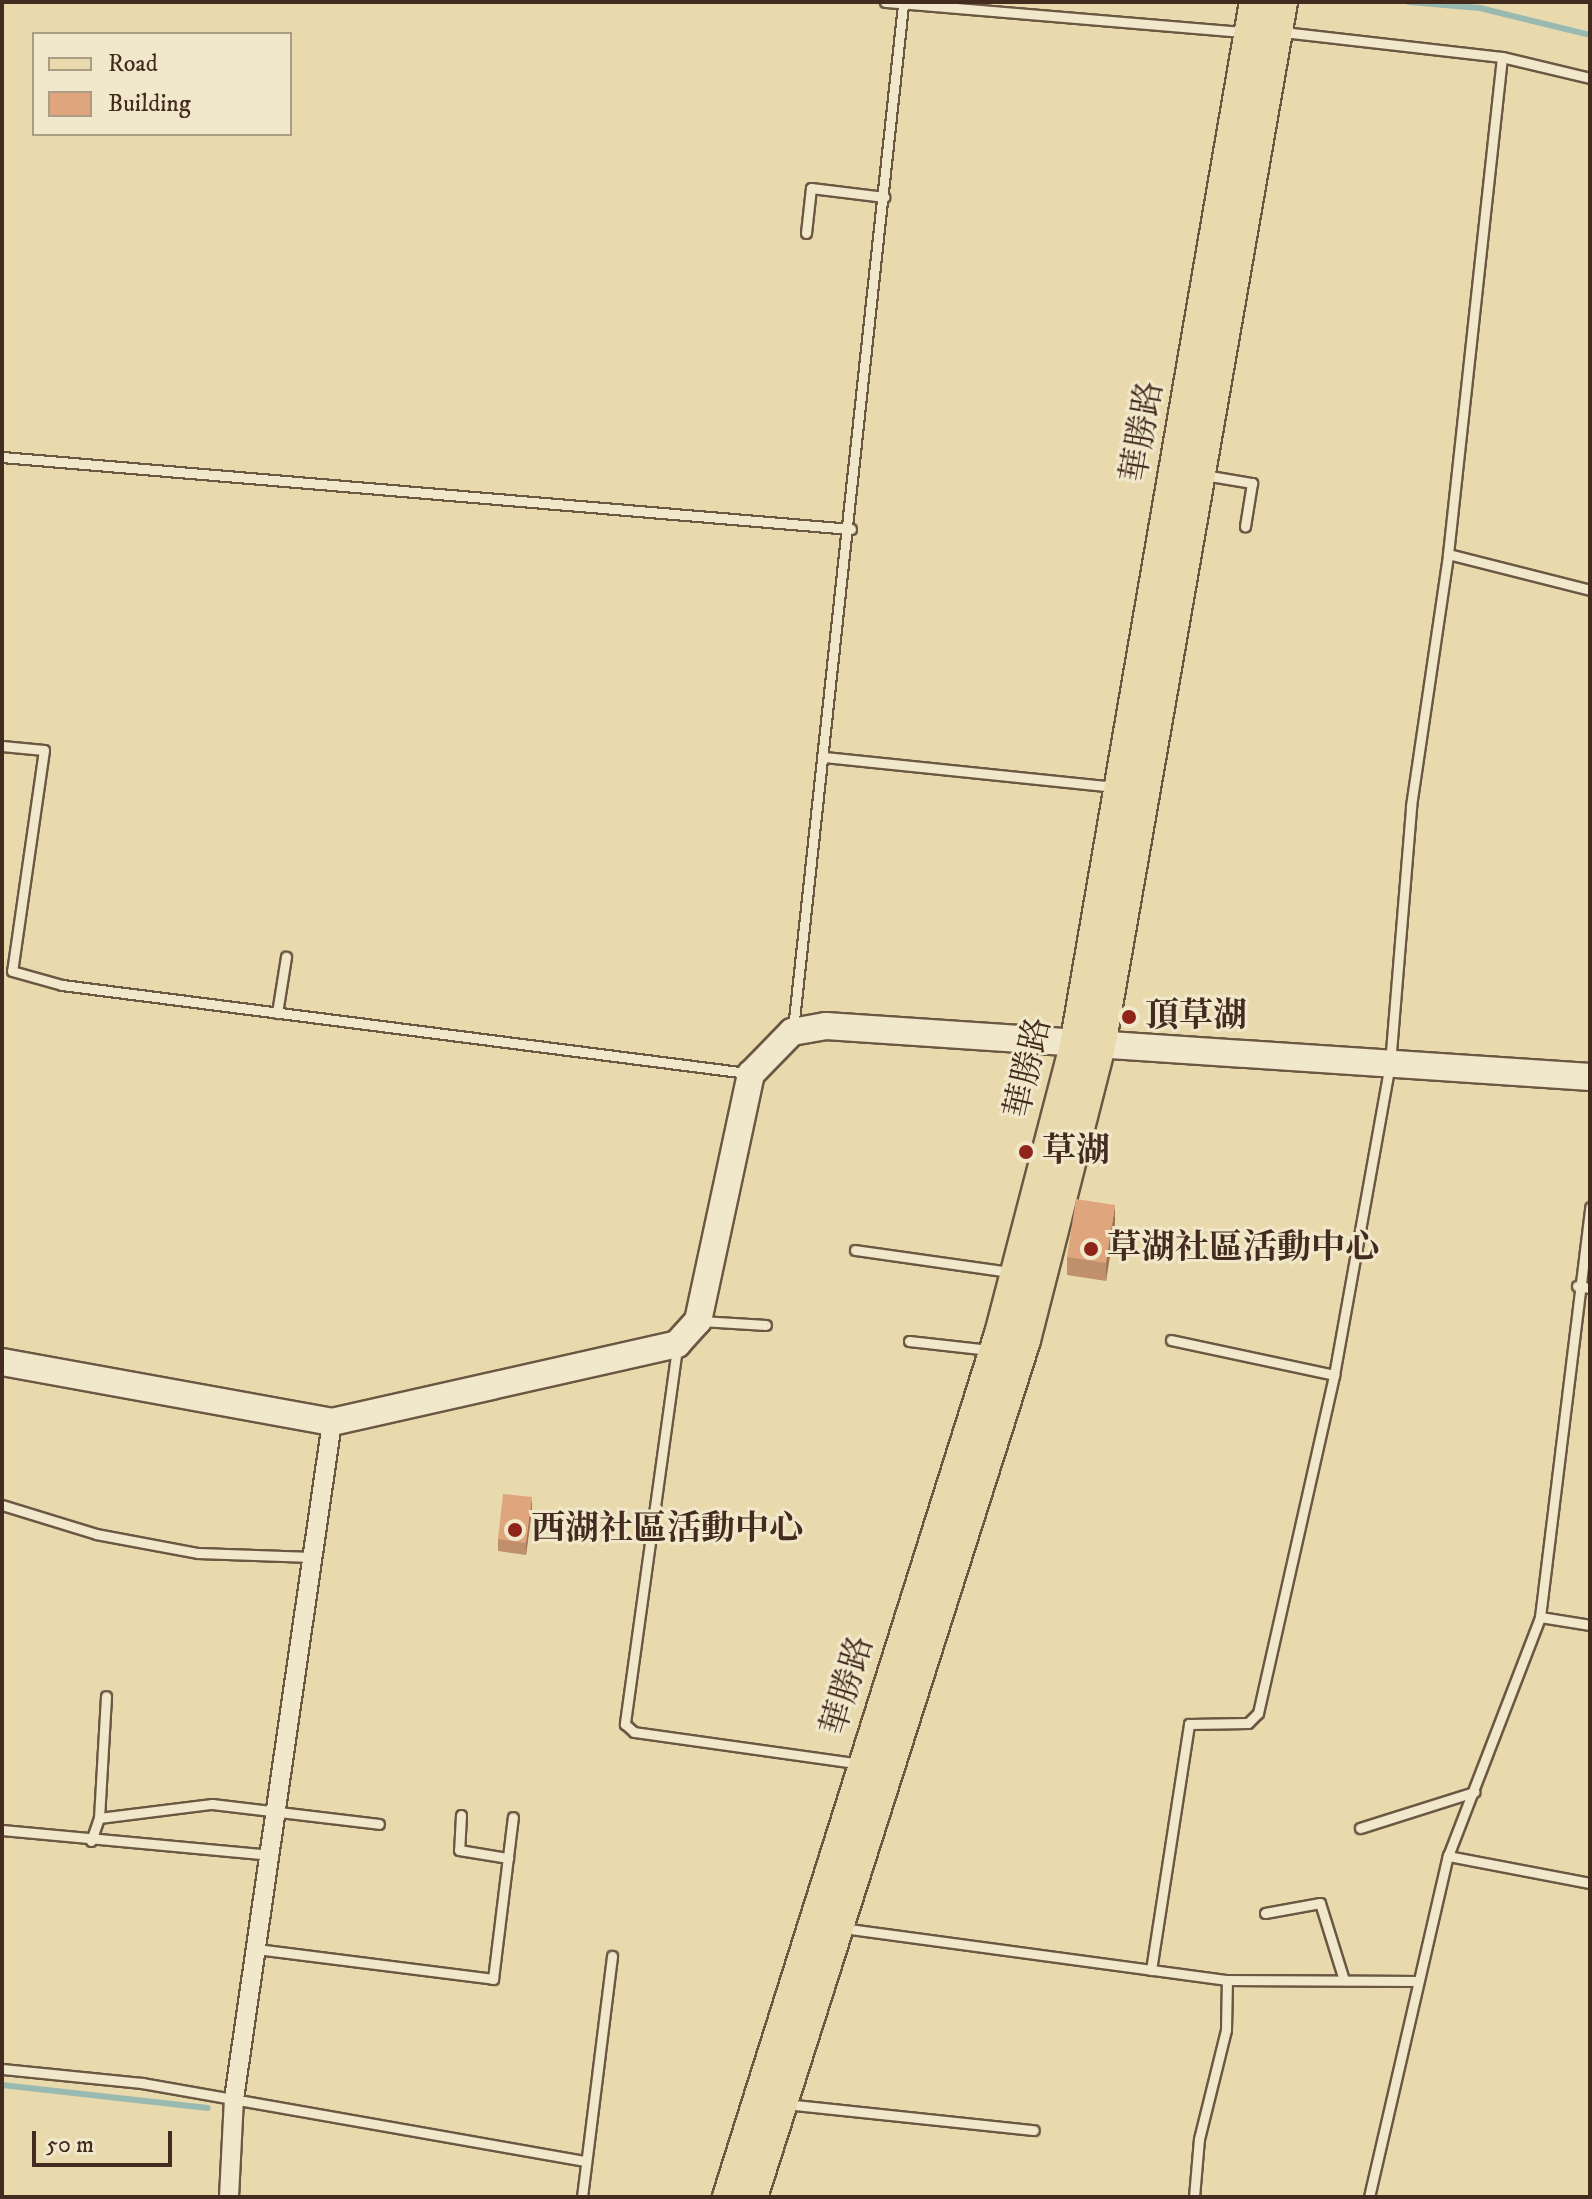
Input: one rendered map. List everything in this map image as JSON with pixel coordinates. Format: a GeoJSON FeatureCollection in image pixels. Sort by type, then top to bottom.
{"type":"FeatureCollection","features":[{"type":"Feature","properties":{"kind":"main road","name":"華勝路"},"geometry":{"type":"LineString","coordinates":[[876,1766],[1025,1340],[1087,1046],[1200,474],[1266,17]]}},
{"type":"Feature","properties":{"kind":"main road","name":"華勝路"},"geometry":{"type":"LineString","coordinates":[[728,2197],[827,1925],[1087,1046],[1120,787],[1266,17]]}},
{"type":"Feature","properties":{"kind":"main road","name":"華勝路"},"geometry":{"type":"LineString","coordinates":[[752,2197],[782,2103],[827,1925]]}},
{"type":"Feature","properties":{"kind":"street"},"geometry":{"type":"LineString","coordinates":[[2,1362],[332,1422],[677,1344],[698,1321],[751,1074],[792,1032],[826,1026],[1087,1046],[1590,1077]]}},
{"type":"Feature","properties":{"kind":"street"},"geometry":{"type":"LineString","coordinates":[[229,2197],[234,2099],[332,1422]]}},
{"type":"Feature","properties":{"kind":"lane"},"geometry":{"type":"LineString","coordinates":[[885,2],[1266,17],[1502,57],[1590,78]]}},
{"type":"Feature","properties":{"kind":"lane"},"geometry":{"type":"LineString","coordinates":[[792,1032],[851,529],[903,4]]}},
{"type":"Feature","properties":{"kind":"lane"},"geometry":{"type":"LineString","coordinates":[[1151,1970],[1189,1724],[1248,1723],[1258,1713],[1334,1375],[1390,1064],[1411,806],[1448,554],[1502,57]]}},
{"type":"Feature","properties":{"kind":"lane"},"geometry":{"type":"LineString","coordinates":[[806,233],[811,188],[884,197]]}},
{"type":"Feature","properties":{"kind":"lane"},"geometry":{"type":"LineString","coordinates":[[2,457],[851,529]]}},
{"type":"Feature","properties":{"kind":"lane"},"geometry":{"type":"LineString","coordinates":[[1200,474],[1252,483],[1245,526]]}},
{"type":"Feature","properties":{"kind":"lane"},"geometry":{"type":"LineString","coordinates":[[1448,554],[1590,590]]}},
{"type":"Feature","properties":{"kind":"lane"},"geometry":{"type":"LineString","coordinates":[[2,746],[44,750],[7,970],[62,985],[751,1074]]}},
{"type":"Feature","properties":{"kind":"lane"},"geometry":{"type":"LineString","coordinates":[[824,757],[1120,787]]}},
{"type":"Feature","properties":{"kind":"lane"},"geometry":{"type":"LineString","coordinates":[[277,1013],[286,957]]}},
{"type":"Feature","properties":{"kind":"lane"},"geometry":{"type":"LineString","coordinates":[[1369,2197],[1416,1981],[1448,1856],[1540,1617],[1577,1286],[1590,1207]]}},
{"type":"Feature","properties":{"kind":"lane"},"geometry":{"type":"LineString","coordinates":[[855,1250],[1018,1273]]}},
{"type":"Feature","properties":{"kind":"lane"},"geometry":{"type":"LineString","coordinates":[[1577,1286],[1590,1288]]}},
{"type":"Feature","properties":{"kind":"lane"},"geometry":{"type":"LineString","coordinates":[[698,1321],[766,1325]]}},
{"type":"Feature","properties":{"kind":"lane"},"geometry":{"type":"LineString","coordinates":[[1171,1340],[1334,1375]]}},
{"type":"Feature","properties":{"kind":"lane"},"geometry":{"type":"LineString","coordinates":[[909,1341],[995,1350]]}},
{"type":"Feature","properties":{"kind":"lane"},"geometry":{"type":"LineString","coordinates":[[677,1344],[625,1724],[634,1732],[876,1766]]}},
{"type":"Feature","properties":{"kind":"lane"},"geometry":{"type":"LineString","coordinates":[[2,1505],[96,1534],[198,1553],[314,1557]]}},
{"type":"Feature","properties":{"kind":"lane"},"geometry":{"type":"LineString","coordinates":[[1540,1617],[1590,1625]]}},
{"type":"Feature","properties":{"kind":"lane"},"geometry":{"type":"LineString","coordinates":[[91,1841],[99,1818],[106,1696]]}},
{"type":"Feature","properties":{"kind":"lane"},"geometry":{"type":"LineString","coordinates":[[1360,1828],[1474,1792]]}},
{"type":"Feature","properties":{"kind":"lane"},"geometry":{"type":"LineString","coordinates":[[99,1818],[212,1804],[277,1809],[379,1824]]}},
{"type":"Feature","properties":{"kind":"lane"},"geometry":{"type":"LineString","coordinates":[[461,1815],[459,1850],[508,1858]]}},
{"type":"Feature","properties":{"kind":"lane"},"geometry":{"type":"LineString","coordinates":[[257,1949],[493,1979],[513,1817]]}},
{"type":"Feature","properties":{"kind":"lane"},"geometry":{"type":"LineString","coordinates":[[2,1830],[91,1841],[271,1855]]}},
{"type":"Feature","properties":{"kind":"lane"},"geometry":{"type":"LineString","coordinates":[[1448,1856],[1590,1883]]}},
{"type":"Feature","properties":{"kind":"lane"},"geometry":{"type":"LineString","coordinates":[[1265,1913],[1320,1903],[1344,1980]]}},
{"type":"Feature","properties":{"kind":"lane"},"geometry":{"type":"LineString","coordinates":[[827,1925],[1227,1980],[1416,1981]]}},
{"type":"Feature","properties":{"kind":"lane"},"geometry":{"type":"LineString","coordinates":[[582,2197],[612,1956]]}},
{"type":"Feature","properties":{"kind":"lane"},"geometry":{"type":"LineString","coordinates":[[1194,2197],[1199,2139],[1226,2030],[1227,1980]]}},
{"type":"Feature","properties":{"kind":"lane"},"geometry":{"type":"LineString","coordinates":[[2,2069],[234,2099],[585,2161]]}},
{"type":"Feature","properties":{"kind":"lane"},"geometry":{"type":"LineString","coordinates":[[782,2103],[1034,2130]]}},
{"type":"Feature","properties":{"kind":"building","name":"草湖社區活動中心"},"geometry":{"type":"Polygon","coordinates":[[[1076,1199],[1115,1205],[1106,1263],[1067,1257],[1076,1199]]]}},
{"type":"Feature","properties":{"kind":"building","name":"西湖社區活動中心"},"geometry":{"type":"Polygon","coordinates":[[[503,1494],[532,1497],[526,1543],[498,1539],[503,1494]]]}},
{"type":"Feature","properties":{"kind":"waterway"},"geometry":{"type":"LineString","coordinates":[[1409,2],[1480,8],[1590,35]]}},
{"type":"Feature","properties":{"kind":"waterway"},"geometry":{"type":"LineString","coordinates":[[2,2085],[208,2108]]}},
{"type":"Feature","properties":{"kind":"place","name":"頂草湖"},"geometry":{"type":"Point","coordinates":[1129,1017]}},
{"type":"Feature","properties":{"kind":"place","name":"草湖"},"geometry":{"type":"Point","coordinates":[1026,1152]}},
{"type":"Feature","properties":{"kind":"place","name":"草湖社區活動中心"},"geometry":{"type":"Point","coordinates":[1091,1249]}},
{"type":"Feature","properties":{"kind":"place","name":"西湖社區活動中心"},"geometry":{"type":"Point","coordinates":[515,1530]}}]}
